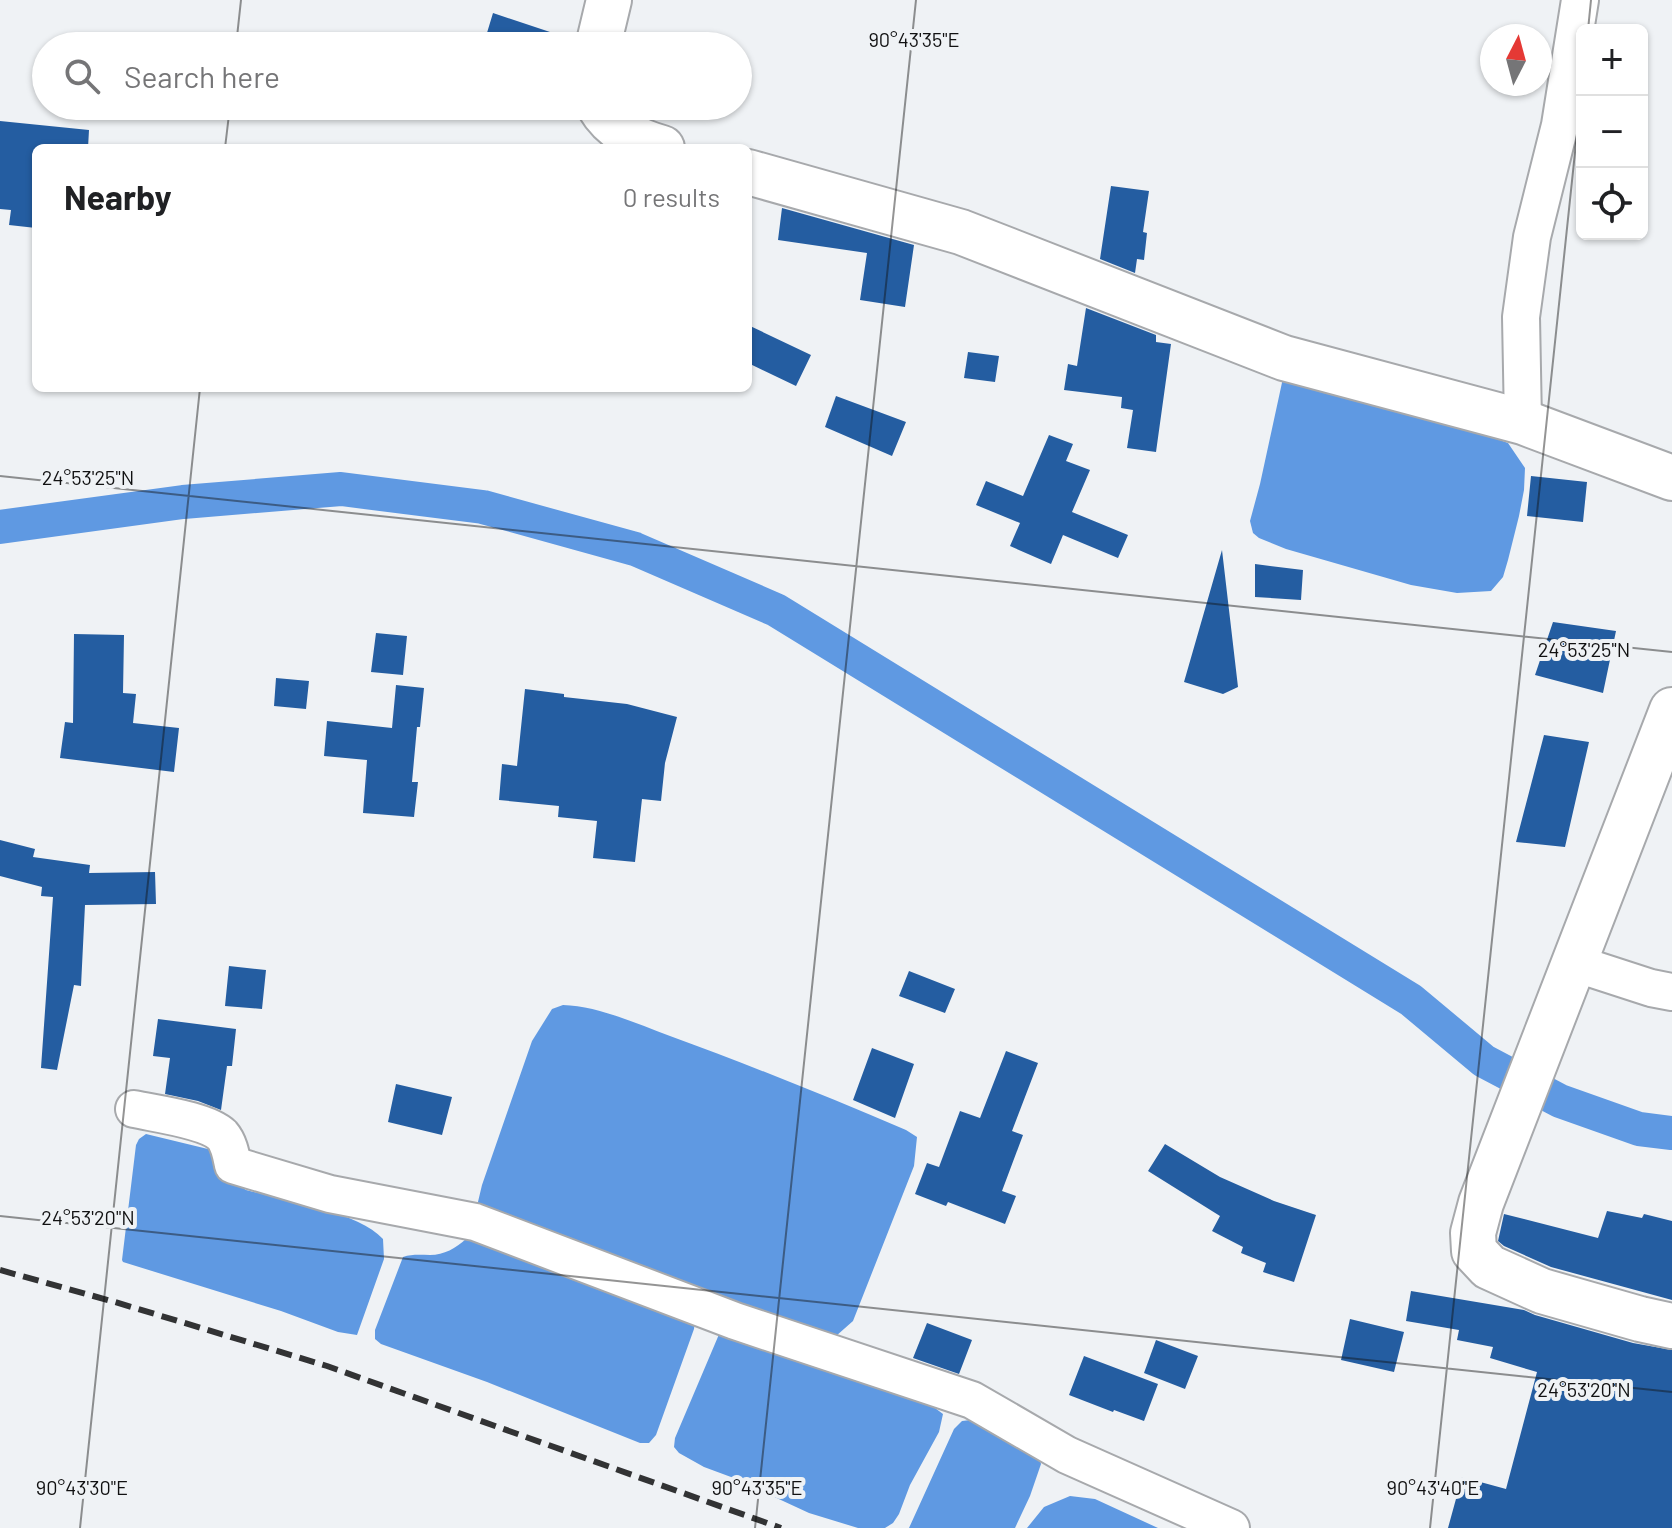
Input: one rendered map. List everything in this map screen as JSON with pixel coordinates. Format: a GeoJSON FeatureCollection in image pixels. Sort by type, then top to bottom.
{"type":"FeatureCollection","features":[{"type":"Feature","properties":{"kind":"street"},"geometry":{"type":"LineString","coordinates":[[601,32],[609,0]]}},
{"type":"Feature","properties":{"kind":"street"},"geometry":{"type":"LineString","coordinates":[[1523,422],[1521,317],[1530,250],[1560,125],[1580,0]]}},
{"type":"Feature","properties":{"kind":"street"},"geometry":{"type":"LineString","coordinates":[[610,120],[616,128],[648,144]]}},
{"type":"Feature","properties":{"kind":"street"},"geometry":{"type":"LineString","coordinates":[[752,173],[961,232],[1284,358],[1523,422],[1672,478]]}},
{"type":"Feature","properties":{"kind":"street"},"geometry":{"type":"LineString","coordinates":[[1672,710],[1481,1203],[1473,1233],[1474,1251],[1489,1267],[1542,1291],[1672,1326]]}},
{"type":"Feature","properties":{"kind":"street"},"geometry":{"type":"LineString","coordinates":[[1569,975],[1672,992]]}},
{"type":"Feature","properties":{"kind":"street"},"geometry":{"type":"LineString","coordinates":[[134,1109],[207,1125],[228,1143],[233,1165],[330,1194],[475,1222],[735,1321],[972,1400],[1067,1455],[1231,1528]]}},
{"type":"Feature","properties":{"kind":"water"},"geometry":{"type":"Polygon","coordinates":[[[1283,378],[1433,415],[1508,443],[1525,468],[1524,490],[1503,577],[1491,591],[1457,593],[1411,585],[1286,549],[1253,533],[1250,521],[1283,378]]]}},
{"type":"Feature","properties":{"kind":"water"},"geometry":{"type":"Polygon","coordinates":[[[563,1005],[604,1012],[631,1021],[818,1093],[917,1137],[914,1166],[853,1321],[836,1336],[817,1340],[477,1206],[532,1041],[552,1009],[563,1005]]]}},
{"type":"Feature","properties":{"kind":"water"},"geometry":{"type":"Polygon","coordinates":[[[146,1134],[212,1150],[232,1180],[246,1190],[338,1214],[371,1229],[383,1239],[384,1259],[357,1335],[338,1332],[123,1262],[136,1145],[146,1134]]]}},
{"type":"Feature","properties":{"kind":"water"},"geometry":{"type":"Polygon","coordinates":[[[466,1239],[478,1239],[695,1321],[656,1435],[649,1443],[640,1443],[381,1344],[375,1339],[375,1330],[403,1257],[440,1254],[466,1239]]]}},
{"type":"Feature","properties":{"kind":"water"},"geometry":{"type":"Polygon","coordinates":[[[720,1332],[915,1393],[943,1414],[939,1432],[893,1523],[885,1528],[858,1528],[809,1513],[679,1453],[674,1447],[675,1438],[720,1332]]]}},
{"type":"Feature","properties":{"kind":"water"},"geometry":{"type":"Polygon","coordinates":[[[979,1419],[1037,1450],[1041,1464],[1015,1528],[909,1528],[954,1429],[962,1421],[979,1419]]]}},
{"type":"Feature","properties":{"kind":"water"},"geometry":{"type":"Polygon","coordinates":[[[1070,1496],[1095,1499],[1158,1528],[1027,1528],[1044,1507],[1070,1496]]]}},
{"type":"Feature","properties":{"kind":"building"},"geometry":{"type":"Polygon","coordinates":[[[493,13],[550,32],[487,32],[493,13]]]}},
{"type":"Feature","properties":{"kind":"building"},"geometry":{"type":"Polygon","coordinates":[[[0,121],[89,130],[88,144],[32,144],[32,228],[9,225],[11,210],[0,209],[0,121]]]}},
{"type":"Feature","properties":{"kind":"building"},"geometry":{"type":"Polygon","coordinates":[[[1111,186],[1149,191],[1143,232],[1147,233],[1144,260],[1137,259],[1135,273],[1100,259],[1111,186]]]}},
{"type":"Feature","properties":{"kind":"building"},"geometry":{"type":"Polygon","coordinates":[[[782,208],[914,245],[905,307],[860,300],[867,253],[778,240],[782,208]]]}},
{"type":"Feature","properties":{"kind":"building"},"geometry":{"type":"Polygon","coordinates":[[[1086,308],[1156,335],[1156,342],[1171,344],[1156,452],[1127,448],[1133,410],[1121,408],[1122,397],[1064,390],[1068,364],[1077,366],[1086,308]]]}},
{"type":"Feature","properties":{"kind":"building"},"geometry":{"type":"Polygon","coordinates":[[[752,327],[811,355],[796,386],[752,365],[752,327]]]}},
{"type":"Feature","properties":{"kind":"building"},"geometry":{"type":"Polygon","coordinates":[[[968,352],[999,356],[995,382],[964,378],[968,352]]]}},
{"type":"Feature","properties":{"kind":"building"},"geometry":{"type":"Polygon","coordinates":[[[836,396],[906,422],[892,456],[825,427],[836,396]]]}},
{"type":"Feature","properties":{"kind":"building"},"geometry":{"type":"Polygon","coordinates":[[[1049,435],[1073,444],[1066,461],[1090,470],[1072,512],[1128,535],[1118,558],[1063,535],[1051,564],[1010,546],[1020,523],[976,505],[986,481],[1023,496],[1049,435]]]}},
{"type":"Feature","properties":{"kind":"building"},"geometry":{"type":"Polygon","coordinates":[[[1531,476],[1587,482],[1583,522],[1527,516],[1531,476]]]}},
{"type":"Feature","properties":{"kind":"building"},"geometry":{"type":"Polygon","coordinates":[[[1222,550],[1238,687],[1223,694],[1184,682],[1222,550]]]}},
{"type":"Feature","properties":{"kind":"building"},"geometry":{"type":"Polygon","coordinates":[[[1255,564],[1303,570],[1301,600],[1255,597],[1255,564]]]}},
{"type":"Feature","properties":{"kind":"building"},"geometry":{"type":"Polygon","coordinates":[[[1553,622],[1616,631],[1603,693],[1535,675],[1553,622]]]}},
{"type":"Feature","properties":{"kind":"building"},"geometry":{"type":"Polygon","coordinates":[[[376,633],[407,636],[403,675],[371,672],[376,633]]]}},
{"type":"Feature","properties":{"kind":"building"},"geometry":{"type":"Polygon","coordinates":[[[74,634],[124,635],[123,693],[136,694],[133,723],[179,728],[174,772],[60,758],[65,722],[73,723],[74,634]]]}},
{"type":"Feature","properties":{"kind":"building"},"geometry":{"type":"Polygon","coordinates":[[[276,678],[309,681],[306,709],[274,706],[276,678]]]}},
{"type":"Feature","properties":{"kind":"building"},"geometry":{"type":"Polygon","coordinates":[[[396,685],[424,688],[412,782],[418,782],[414,817],[363,813],[367,760],[324,756],[327,721],[392,728],[396,685]]]}},
{"type":"Feature","properties":{"kind":"building"},"geometry":{"type":"Polygon","coordinates":[[[525,689],[627,704],[677,717],[665,763],[661,801],[642,799],[635,862],[593,858],[597,821],[558,817],[559,806],[499,800],[502,764],[517,766],[525,689]]]}},
{"type":"Feature","properties":{"kind":"building"},"geometry":{"type":"Polygon","coordinates":[[[1544,735],[1589,742],[1565,847],[1516,842],[1544,735]]]}},
{"type":"Feature","properties":{"kind":"building"},"geometry":{"type":"Polygon","coordinates":[[[0,840],[35,849],[33,857],[90,865],[89,873],[155,872],[156,904],[85,905],[81,986],[74,985],[57,1070],[41,1068],[53,897],[41,896],[42,887],[0,876],[0,840]]]}},
{"type":"Feature","properties":{"kind":"building"},"geometry":{"type":"Polygon","coordinates":[[[229,966],[266,970],[262,1009],[225,1006],[229,966]]]}},
{"type":"Feature","properties":{"kind":"building"},"geometry":{"type":"Polygon","coordinates":[[[909,971],[955,989],[945,1013],[899,996],[909,971]]]}},
{"type":"Feature","properties":{"kind":"building"},"geometry":{"type":"Polygon","coordinates":[[[158,1019],[236,1029],[232,1066],[227,1066],[221,1110],[165,1094],[170,1058],[153,1056],[158,1019]]]}},
{"type":"Feature","properties":{"kind":"building"},"geometry":{"type":"Polygon","coordinates":[[[872,1048],[914,1064],[895,1118],[853,1100],[872,1048]]]}},
{"type":"Feature","properties":{"kind":"building"},"geometry":{"type":"Polygon","coordinates":[[[1006,1051],[1038,1063],[1012,1131],[1023,1135],[1002,1191],[1016,1196],[1005,1224],[948,1202],[946,1206],[915,1194],[927,1163],[939,1167],[960,1111],[980,1118],[1006,1051]]]}},
{"type":"Feature","properties":{"kind":"building"},"geometry":{"type":"Polygon","coordinates":[[[396,1084],[452,1097],[442,1135],[388,1122],[396,1084]]]}},
{"type":"Feature","properties":{"kind":"building"},"geometry":{"type":"Polygon","coordinates":[[[1165,1144],[1220,1177],[1274,1201],[1316,1215],[1294,1282],[1263,1272],[1266,1263],[1241,1253],[1243,1247],[1212,1231],[1220,1216],[1148,1171],[1165,1144]]]}},
{"type":"Feature","properties":{"kind":"building"},"geometry":{"type":"Polygon","coordinates":[[[1607,1211],[1642,1218],[1644,1214],[1672,1221],[1672,1300],[1551,1267],[1498,1241],[1504,1214],[1598,1238],[1607,1211]]]}},
{"type":"Feature","properties":{"kind":"building"},"geometry":{"type":"Polygon","coordinates":[[[1411,1291],[1524,1310],[1633,1343],[1672,1350],[1672,1528],[1448,1528],[1462,1477],[1506,1489],[1537,1372],[1490,1358],[1493,1347],[1457,1340],[1459,1330],[1406,1321],[1411,1291]]]}},
{"type":"Feature","properties":{"kind":"building"},"geometry":{"type":"Polygon","coordinates":[[[1350,1319],[1404,1332],[1394,1372],[1341,1360],[1350,1319]]]}},
{"type":"Feature","properties":{"kind":"building"},"geometry":{"type":"Polygon","coordinates":[[[927,1323],[972,1340],[959,1374],[913,1358],[927,1323]]]}},
{"type":"Feature","properties":{"kind":"building"},"geometry":{"type":"Polygon","coordinates":[[[1156,1340],[1198,1356],[1185,1389],[1144,1373],[1156,1340]]]}},
{"type":"Feature","properties":{"kind":"building"},"geometry":{"type":"Polygon","coordinates":[[[1084,1356],[1158,1384],[1144,1421],[1069,1395],[1084,1356]]]}},
{"type":"Feature","properties":{"kind":"waterway"},"geometry":{"type":"LineString","coordinates":[[0,527],[183,502],[341,489],[483,507],[635,549],[776,610],[1411,1000],[1484,1061],[1560,1101],[1639,1129],[1672,1133]]}},
{"type":"Feature","properties":{"kind":"railway"},"geometry":{"type":"LineString","coordinates":[[0,1270],[327,1366],[781,1528]]}}]}
